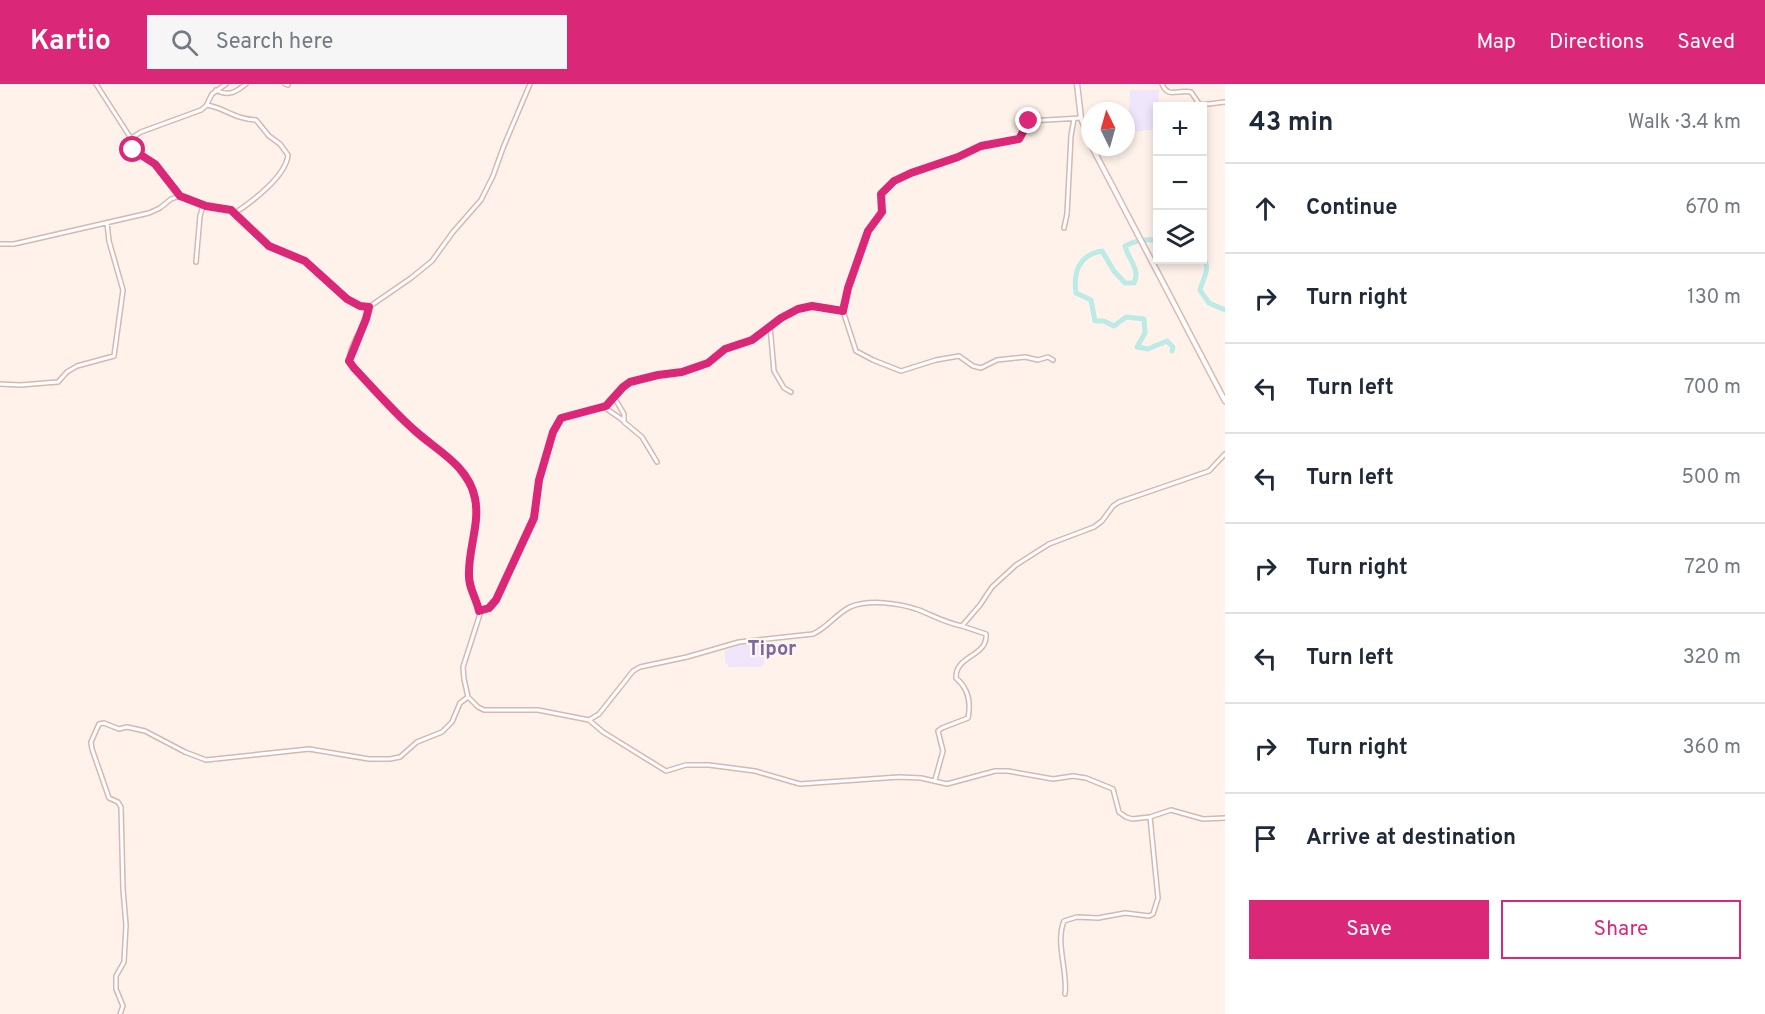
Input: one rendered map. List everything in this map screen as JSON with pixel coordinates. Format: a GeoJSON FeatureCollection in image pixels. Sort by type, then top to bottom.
{"type":"FeatureCollection","features":[{"type":"Feature","properties":{"kind":"main road"},"geometry":{"type":"LineString","coordinates":[[1077,84],[1081,118]]}},
{"type":"Feature","properties":{"kind":"main road"},"geometry":{"type":"LineString","coordinates":[[1097,156],[1225,400]]}},
{"type":"Feature","properties":{"kind":"street"},"geometry":{"type":"LineString","coordinates":[[96,84],[132,140],[133,150],[155,164],[180,196],[203,206],[227,208],[236,213],[269,246],[305,261],[347,299],[360,306],[369,307],[432,261],[458,225],[481,200],[530,84]]}},
{"type":"Feature","properties":{"kind":"street"},"geometry":{"type":"LineString","coordinates":[[132,140],[141,132],[201,110],[216,90],[226,84]]}},
{"type":"Feature","properties":{"kind":"street"},"geometry":{"type":"LineString","coordinates":[[216,90],[228,95],[246,84]]}},
{"type":"Feature","properties":{"kind":"street"},"geometry":{"type":"LineString","coordinates":[[1162,84],[1165,91],[1169,93],[1191,92],[1200,105],[1225,102]]}},
{"type":"Feature","properties":{"kind":"street"},"geometry":{"type":"LineString","coordinates":[[207,105],[243,119],[256,120],[288,155],[282,172],[258,196],[236,213]]}},
{"type":"Feature","properties":{"kind":"street"},"geometry":{"type":"LineString","coordinates":[[1053,360],[1048,357],[1038,360],[1018,357],[994,361],[981,368],[973,366],[959,356],[897,370],[856,351],[843,311],[848,288],[868,231],[882,212],[881,194],[891,184],[911,173],[958,157],[981,146],[1019,139],[1029,121],[1081,118]]}},
{"type":"Feature","properties":{"kind":"street"},"geometry":{"type":"LineString","coordinates":[[1064,228],[1074,119]]}},
{"type":"Feature","properties":{"kind":"street"},"geometry":{"type":"LineString","coordinates":[[0,244],[15,244],[149,213],[180,196]]}},
{"type":"Feature","properties":{"kind":"street"},"geometry":{"type":"LineString","coordinates":[[196,262],[203,206]]}},
{"type":"Feature","properties":{"kind":"street"},"geometry":{"type":"LineString","coordinates":[[0,384],[58,382],[67,372],[77,366],[114,356],[123,290],[109,241],[107,224]]}},
{"type":"Feature","properties":{"kind":"street"},"geometry":{"type":"LineString","coordinates":[[479,611],[489,608],[496,600],[531,525],[539,480],[553,432],[559,420],[566,415],[604,407],[630,382],[682,372],[708,363],[725,349],[752,340],[790,312],[806,306],[843,311]]}},
{"type":"Feature","properties":{"kind":"street"},"geometry":{"type":"LineString","coordinates":[[369,307],[349,361],[404,420],[454,462],[466,476],[471,487],[476,508],[469,582],[472,597],[479,611],[463,667],[468,697],[478,707],[488,710],[538,710],[589,720],[603,732],[666,771],[686,765],[709,765],[755,771],[800,784],[899,777],[935,780],[947,784],[1002,771],[1023,772],[1049,778],[1086,777],[1113,789],[1118,808],[1126,817],[1150,818],[1173,810],[1203,819],[1225,818]]}},
{"type":"Feature","properties":{"kind":"street"},"geometry":{"type":"LineString","coordinates":[[770,327],[774,371],[784,388],[791,392]]}},
{"type":"Feature","properties":{"kind":"street"},"geometry":{"type":"LineString","coordinates":[[614,397],[624,414],[624,421]]}},
{"type":"Feature","properties":{"kind":"street"},"geometry":{"type":"LineString","coordinates":[[604,407],[642,437],[657,462]]}},
{"type":"Feature","properties":{"kind":"street"},"geometry":{"type":"LineString","coordinates":[[962,626],[1000,578],[1049,544],[1094,527],[1119,502],[1209,471],[1225,454]]}},
{"type":"Feature","properties":{"kind":"street"},"geometry":{"type":"LineString","coordinates":[[589,720],[600,714],[633,671],[640,667],[687,657],[739,642],[813,634],[819,632],[845,610],[857,605],[896,605],[916,609],[943,622],[986,634],[985,645],[961,662],[956,671],[956,678],[964,685],[969,701],[968,718],[938,731],[943,751],[935,780]]}},
{"type":"Feature","properties":{"kind":"street"},"geometry":{"type":"LineString","coordinates":[[120,1014],[123,1006],[116,989],[116,976],[124,962],[126,925],[121,807],[118,802],[109,798],[92,749],[91,742],[99,724],[104,723],[119,729],[127,727],[145,731],[206,760],[309,749],[369,759],[390,759],[400,757],[417,742],[442,732],[452,722],[460,703],[468,697]]}},
{"type":"Feature","properties":{"kind":"street"},"geometry":{"type":"LineString","coordinates":[[1065,994],[1062,937],[1064,921],[1077,916],[1098,918],[1125,913],[1149,916],[1153,914],[1158,898],[1150,818]]}},
{"type":"Feature","properties":{"kind":"shaded area"},"geometry":{"type":"Polygon","coordinates":[[[1130,90],[1159,90],[1158,102],[1153,102],[1153,130],[1135,132],[1135,102],[1129,102],[1130,90]]]}},
{"type":"Feature","properties":{"kind":"shaded area"},"geometry":{"type":"Polygon","coordinates":[[[765,643],[764,664],[760,667],[729,667],[725,662],[725,650],[740,644],[765,643]]]}},
{"type":"Feature","properties":{"kind":"waterway"},"geometry":{"type":"LineString","coordinates":[[1153,240],[1141,240],[1125,246],[1135,269],[1134,283],[1125,283],[1114,271],[1102,251],[1088,256],[1079,266],[1075,285],[1076,293],[1091,300],[1095,321],[1104,321],[1114,326],[1126,317],[1144,319],[1145,333],[1137,347],[1148,349],[1167,341],[1173,347],[1172,351]]}},
{"type":"Feature","properties":{"kind":"waterway"},"geometry":{"type":"LineString","coordinates":[[1206,264],[1207,269],[1200,290],[1209,303],[1225,310]]}},
{"type":"Feature","properties":{"kind":"district","name":"Tipor"},"geometry":{"type":"Point","coordinates":[772,650]}},
{"type":"Feature","properties":{"kind":"route"},"geometry":{"type":"LineString","coordinates":[[133,150],[155,164],[180,196],[206,206],[231,210],[269,246],[305,261],[347,299],[360,306],[369,307],[369,314],[349,356],[349,361],[404,420],[454,462],[466,476],[475,498],[476,508],[469,582],[472,597],[479,611],[489,608],[496,600],[534,518],[537,487],[553,432],[561,418],[606,406],[627,383],[702,366],[712,361],[725,349],[757,337],[790,312],[806,306],[843,311],[856,262],[868,231],[882,212],[881,194],[899,178],[911,173],[958,157],[981,146],[1019,139],[1029,121]]}}]}
